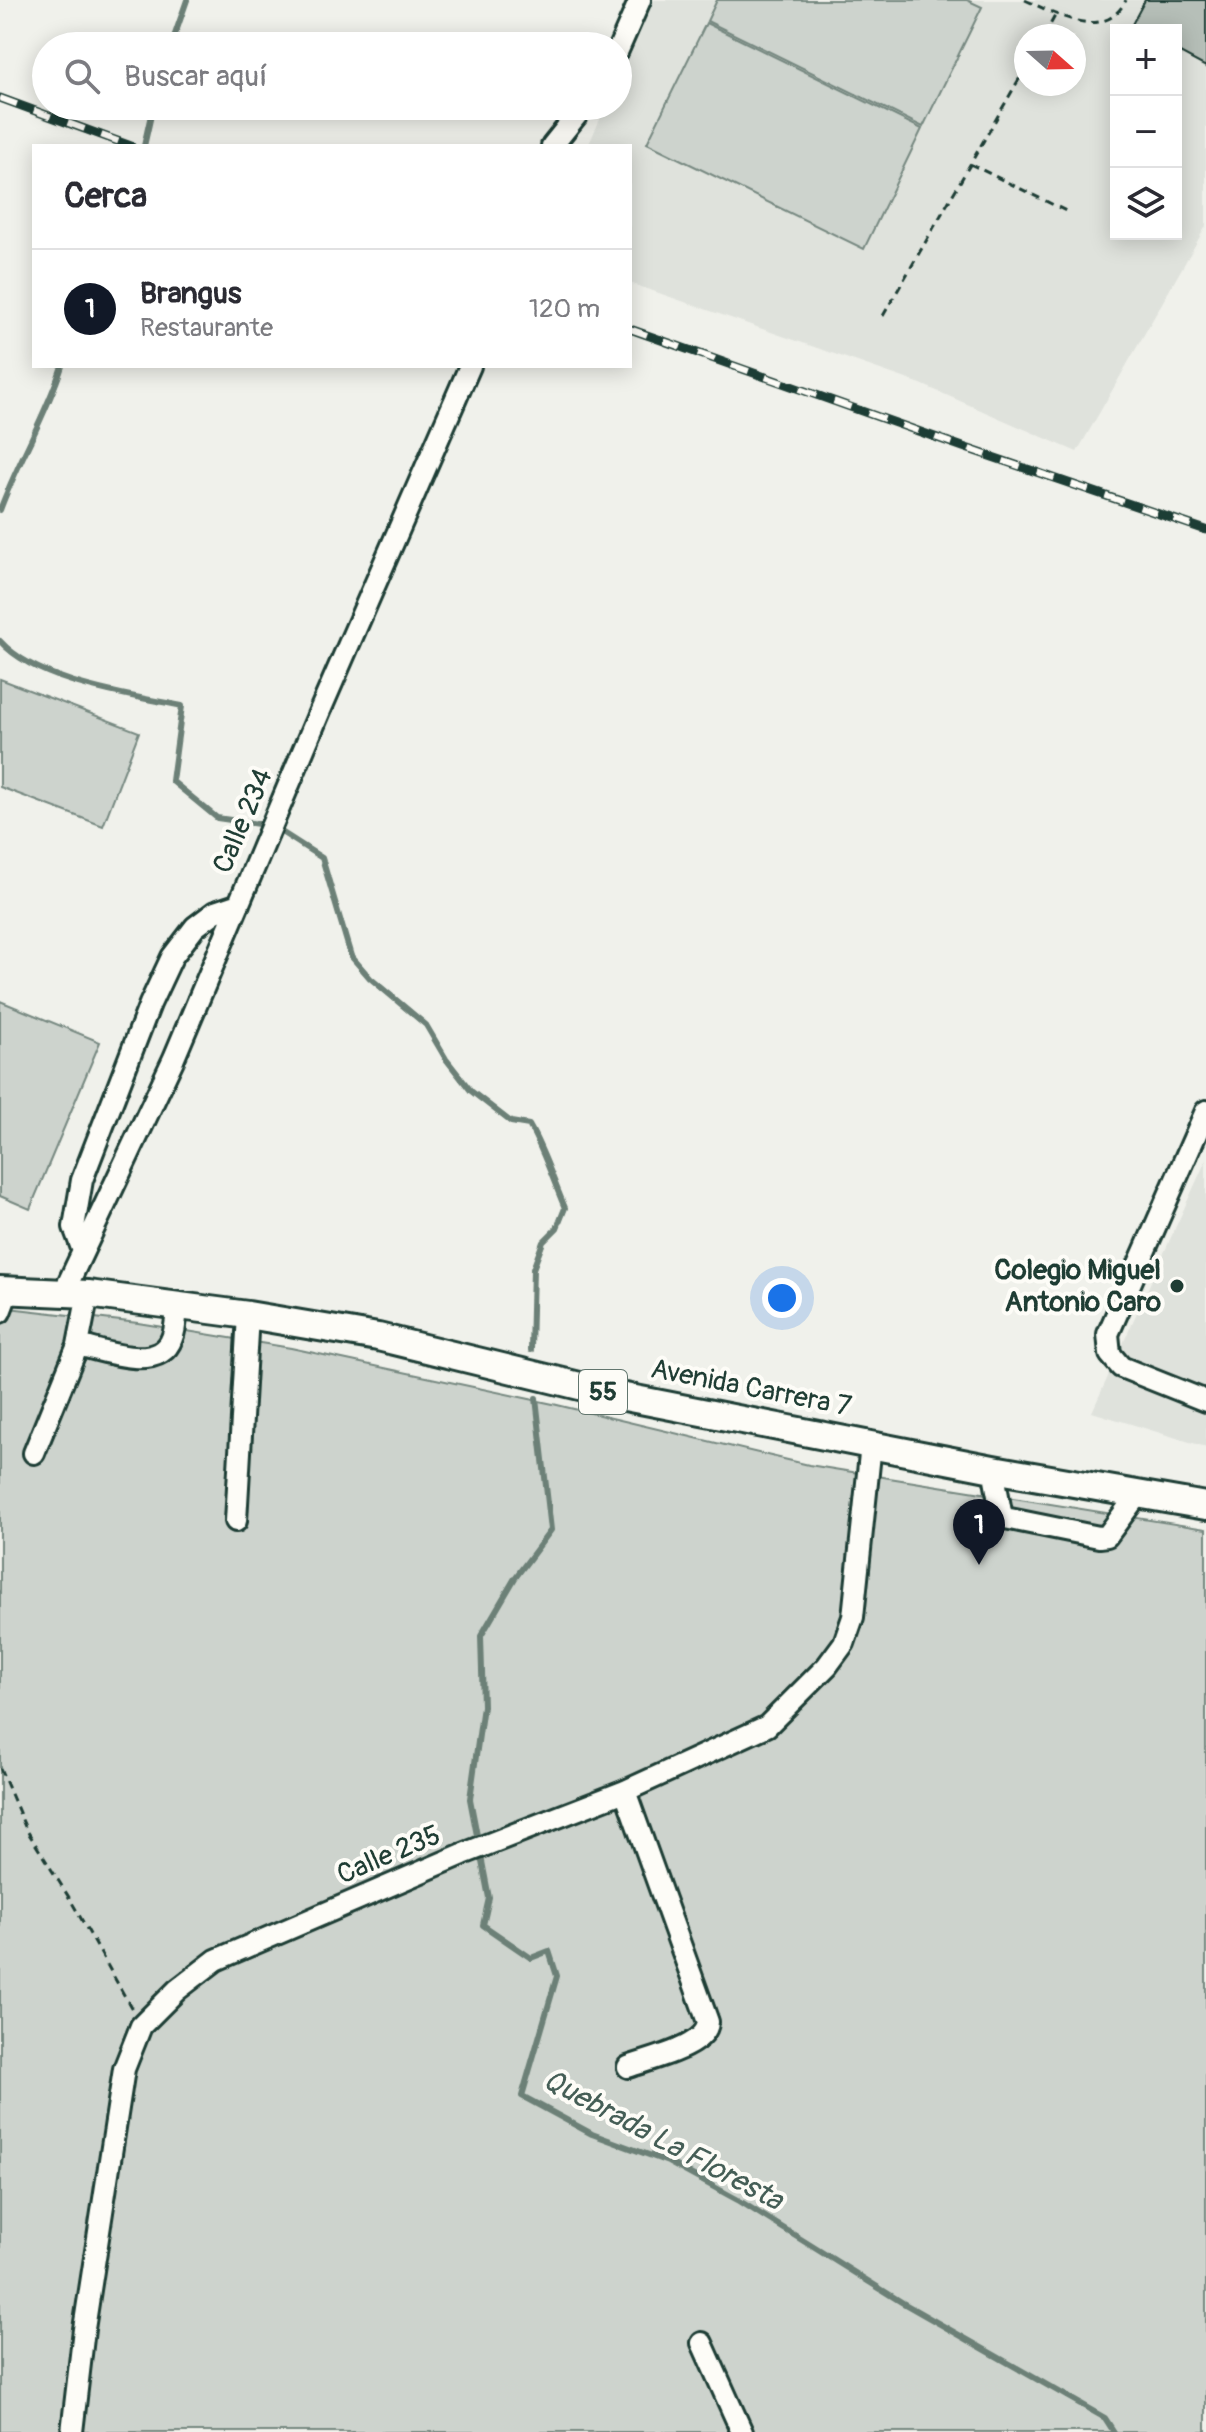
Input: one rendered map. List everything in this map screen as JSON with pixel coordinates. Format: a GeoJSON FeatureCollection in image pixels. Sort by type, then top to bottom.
{"type":"FeatureCollection","features":[{"type":"Feature","properties":{"kind":"main road","name":"Avenida Carrera 7"},"geometry":{"type":"LineString","coordinates":[[3,1298],[75,1294],[248,1315],[378,1337],[625,1397],[993,1469],[1206,1506]]}},
{"type":"Feature","properties":{"kind":"street"},"geometry":{"type":"LineString","coordinates":[[626,32],[640,0]]}},
{"type":"Feature","properties":{"kind":"street"},"geometry":{"type":"LineString","coordinates":[[554,144],[573,120]]}},
{"type":"Feature","properties":{"kind":"street","name":"Calle 234"},"geometry":{"type":"LineString","coordinates":[[34,1453],[78,1345],[75,1294],[83,1251],[174,1058],[469,368]]}},
{"type":"Feature","properties":{"kind":"street"},"geometry":{"type":"LineString","coordinates":[[83,1251],[74,1227],[82,1180],[150,1004],[172,957],[195,927],[215,912],[239,904]]}},
{"type":"Feature","properties":{"kind":"street"},"geometry":{"type":"LineString","coordinates":[[1206,1111],[1108,1334],[1110,1354],[1121,1367],[1206,1401]]}},
{"type":"Feature","properties":{"kind":"street"},"geometry":{"type":"LineString","coordinates":[[78,1345],[123,1356],[153,1357],[164,1352],[172,1338],[177,1306]]}},
{"type":"Feature","properties":{"kind":"street"},"geometry":{"type":"LineString","coordinates":[[236,1521],[248,1315]]}},
{"type":"Feature","properties":{"kind":"street","name":"Calle 235"},"geometry":{"type":"LineString","coordinates":[[72,2432],[84,2329],[124,2069],[141,2026],[177,1990],[216,1960],[463,1854],[625,1791],[767,1726],[827,1666],[844,1643],[853,1617],[871,1444]]}},
{"type":"Feature","properties":{"kind":"street"},"geometry":{"type":"LineString","coordinates":[[993,1469],[1001,1512],[1005,1518],[1099,1537],[1107,1536],[1119,1523],[1138,1494]]}},
{"type":"Feature","properties":{"kind":"street"},"geometry":{"type":"LineString","coordinates":[[625,1791],[708,2022],[704,2035],[697,2042],[628,2067]]}},
{"type":"Feature","properties":{"kind":"street"},"geometry":{"type":"LineString","coordinates":[[702,2343],[742,2432]]}},
{"type":"Feature","properties":{"kind":"path"},"geometry":{"type":"LineString","coordinates":[[1025,0],[1075,22],[1102,22],[1126,0]]}},
{"type":"Feature","properties":{"kind":"path"},"geometry":{"type":"LineString","coordinates":[[1051,24],[1056,14]]}},
{"type":"Feature","properties":{"kind":"path"},"geometry":{"type":"LineString","coordinates":[[883,316],[1014,88]]}},
{"type":"Feature","properties":{"kind":"path"},"geometry":{"type":"LineString","coordinates":[[970,164],[1070,213]]}},
{"type":"Feature","properties":{"kind":"path"},"geometry":{"type":"LineString","coordinates":[[0,1768],[26,1829],[70,1899],[141,2026]]}},
{"type":"Feature","properties":{"kind":"shaded area"},"geometry":{"type":"Polygon","coordinates":[[[654,0],[1206,0],[1206,226],[1077,452],[921,384],[632,284],[632,144],[589,144],[600,120],[632,120],[632,49],[654,0]]]}},
{"type":"Feature","properties":{"kind":"shaded area"},"geometry":{"type":"Polygon","coordinates":[[[717,0],[967,0],[982,7],[923,127],[707,21],[717,0]]]}},
{"type":"Feature","properties":{"kind":"shaded area"},"geometry":{"type":"Polygon","coordinates":[[[706,23],[922,129],[864,249],[647,143],[706,23]]]}},
{"type":"Feature","properties":{"kind":"shaded area"},"geometry":{"type":"Polygon","coordinates":[[[0,679],[139,732],[103,826],[0,787],[0,679]]]}},
{"type":"Feature","properties":{"kind":"shaded area"},"geometry":{"type":"Polygon","coordinates":[[[0,1001],[100,1042],[30,1209],[0,1196],[0,1001]]]}},
{"type":"Feature","properties":{"kind":"shaded area","name":"Colegio Miguel Antonio Caro"},"geometry":{"type":"Polygon","coordinates":[[[1206,1160],[1206,1447],[1092,1412],[1206,1160]]]}},
{"type":"Feature","properties":{"kind":"shaded area"},"geometry":{"type":"Polygon","coordinates":[[[0,1307],[138,1323],[291,1348],[553,1404],[809,1465],[1206,1529],[1206,2432],[0,2432],[0,1307]]]}},
{"type":"Feature","properties":{"kind":"building"},"geometry":{"type":"Polygon","coordinates":[[[1145,0],[1206,0],[1206,67],[1182,54],[1182,24],[1132,24],[1145,0]]]}},
{"type":"Feature","properties":{"kind":"waterway","name":"Quebrada La Floresta"},"geometry":{"type":"LineString","coordinates":[[176,32],[187,0]]}},
{"type":"Feature","properties":{"kind":"waterway","name":"Quebrada La Floresta"},"geometry":{"type":"LineString","coordinates":[[144,144],[150,120]]}},
{"type":"Feature","properties":{"kind":"waterway","name":"Quebrada La Floresta"},"geometry":{"type":"LineString","coordinates":[[0,510],[61,368]]}},
{"type":"Feature","properties":{"kind":"waterway","name":"Quebrada La Floresta"},"geometry":{"type":"LineString","coordinates":[[0,641],[17,655],[60,677],[111,692],[182,706],[172,781],[217,818],[272,826],[322,858],[351,956],[370,978],[426,1025],[446,1059],[471,1091],[511,1122],[529,1125],[565,1208],[557,1228],[543,1242],[533,1269],[531,1350]]}},
{"type":"Feature","properties":{"kind":"waterway","name":"Quebrada La Floresta"},"geometry":{"type":"LineString","coordinates":[[536,1398],[551,1530],[515,1578],[481,1636],[483,1706],[470,1799],[489,1898],[483,1925],[531,1958],[549,1951],[557,1976],[522,2096],[592,2134],[668,2162],[738,2200],[903,2303],[1105,2418],[1114,2432]]}},
{"type":"Feature","properties":{"kind":"railway"},"geometry":{"type":"LineString","coordinates":[[0,98],[32,110]]}},
{"type":"Feature","properties":{"kind":"railway"},"geometry":{"type":"LineString","coordinates":[[60,120],[126,144]]}},
{"type":"Feature","properties":{"kind":"railway"},"geometry":{"type":"LineString","coordinates":[[632,330],[1206,530]]}},
{"type":"Feature","properties":{"kind":"place","name":"Colegio Miguel Antonio Caro"},"geometry":{"type":"Point","coordinates":[1177,1286]}},
{"type":"Feature","properties":{"kind":"place","name":"Brangus"},"geometry":{"type":"Point","coordinates":[979,1565]}}]}
